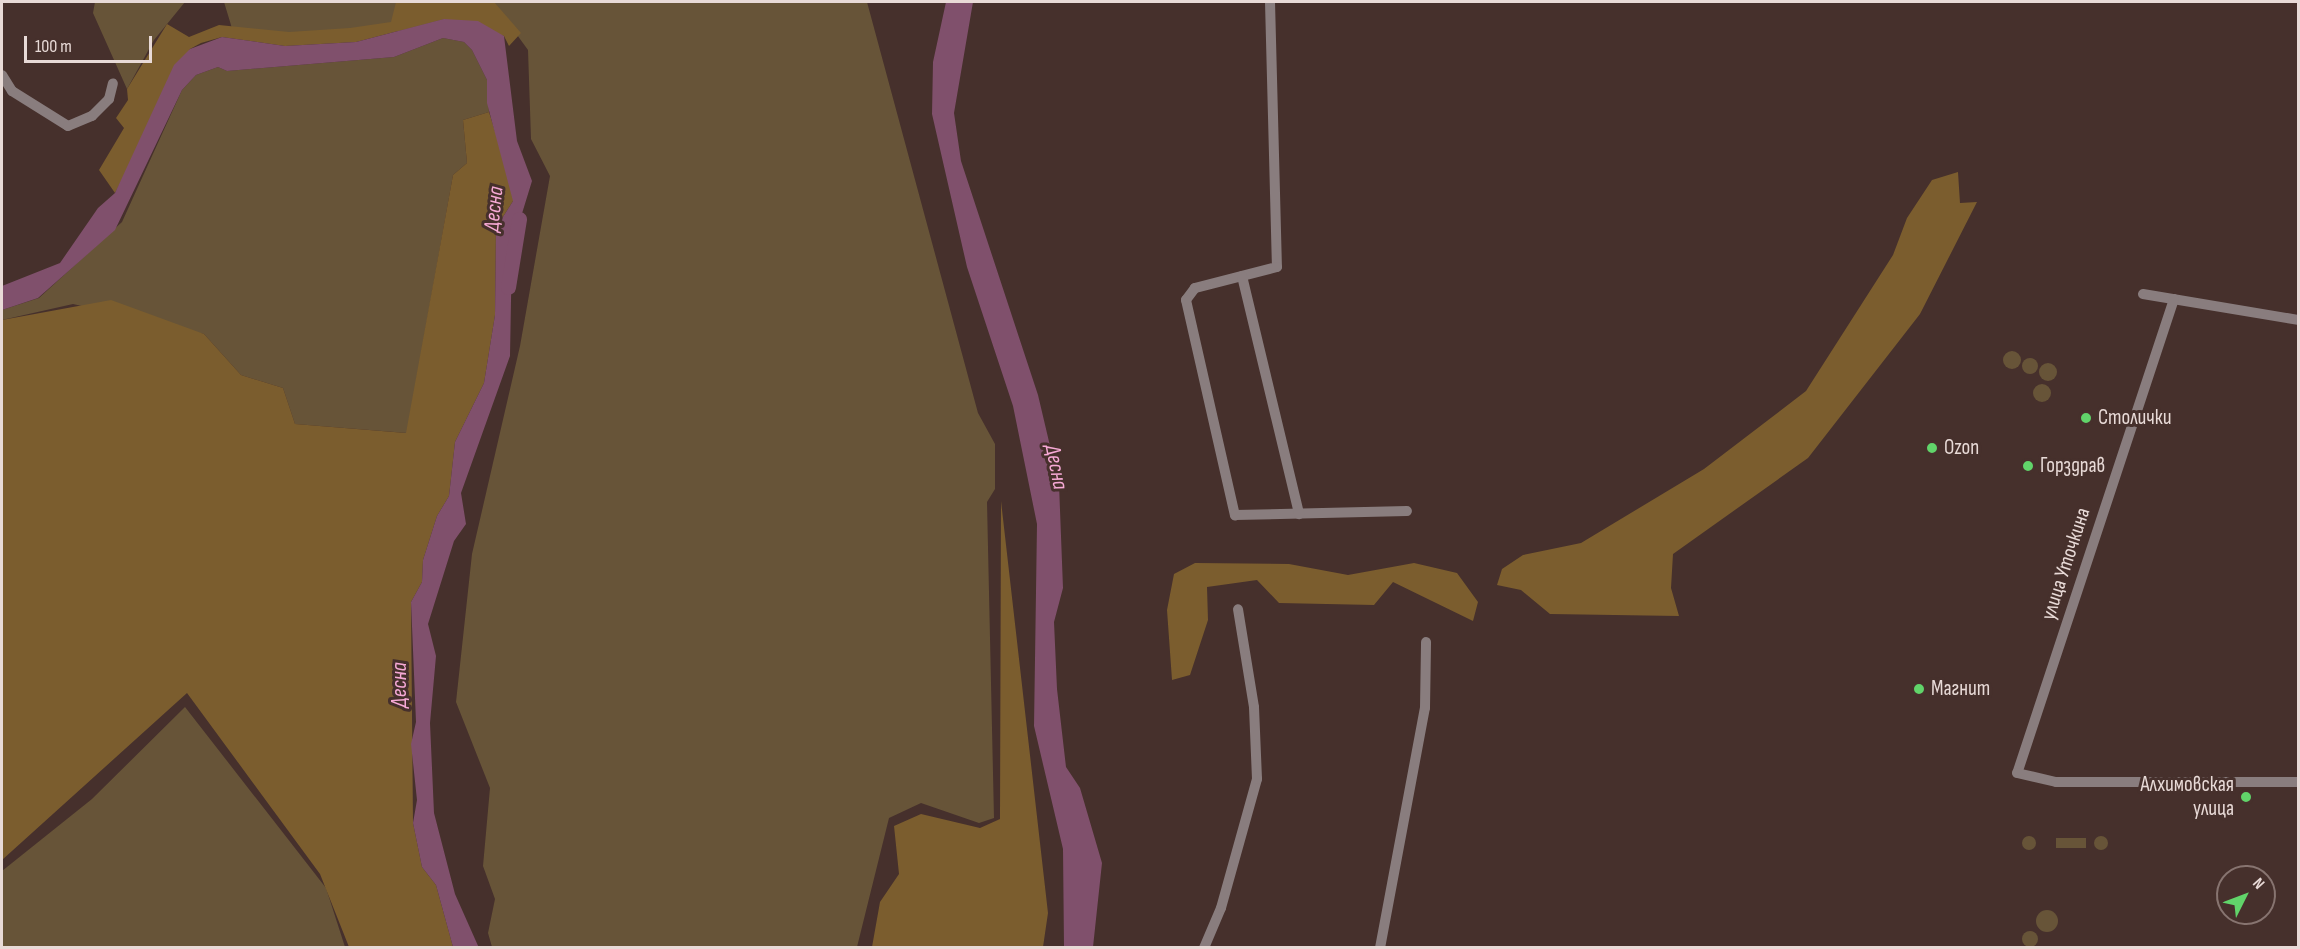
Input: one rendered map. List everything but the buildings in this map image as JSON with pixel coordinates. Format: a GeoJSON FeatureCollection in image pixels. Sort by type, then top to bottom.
{"type":"FeatureCollection","features":[{"type":"Feature","properties":{"kind":"street"},"geometry":{"type":"LineString","coordinates":[[1270,2],[1279,257],[1277,267],[1196,288],[1186,300],[1232,504],[1235,515],[1407,511]]}},
{"type":"Feature","properties":{"kind":"street"},"geometry":{"type":"LineString","coordinates":[[2,75],[12,91],[68,126],[92,116],[109,99],[113,83]]}},
{"type":"Feature","properties":{"kind":"street"},"geometry":{"type":"LineString","coordinates":[[1242,276],[1299,513]]}},
{"type":"Feature","properties":{"kind":"street"},"geometry":{"type":"LineString","coordinates":[[2143,294],[2298,320]]}},
{"type":"Feature","properties":{"kind":"street","name":"улица Уточкина"},"geometry":{"type":"LineString","coordinates":[[2174,300],[2017,773],[2056,782],[2298,782]]}},
{"type":"Feature","properties":{"kind":"street"},"geometry":{"type":"LineString","coordinates":[[1204,948],[1221,908],[1257,778],[1254,707],[1238,609]]}},
{"type":"Feature","properties":{"kind":"street"},"geometry":{"type":"LineString","coordinates":[[1380,948],[1425,708],[1426,642]]}},
{"type":"Feature","properties":{"kind":"shaded area"},"geometry":{"type":"Polygon","coordinates":[[[95,2],[185,2],[154,40],[127,89],[93,13],[95,2]]]}},
{"type":"Feature","properties":{"kind":"shaded area"},"geometry":{"type":"Polygon","coordinates":[[[224,2],[867,2],[978,413],[995,444],[995,489],[987,502],[994,818],[979,823],[921,803],[889,818],[857,947],[492,947],[488,933],[495,899],[483,866],[490,788],[456,702],[472,554],[520,346],[550,176],[531,139],[528,50],[501,13],[399,31],[234,35],[224,2]]]}},
{"type":"Feature","properties":{"kind":"shaded area"},"geometry":{"type":"Polygon","coordinates":[[[396,2],[494,2],[521,33],[509,46],[504,36],[444,19],[356,42],[285,46],[222,37],[201,43],[190,49],[115,193],[99,170],[124,128],[116,118],[128,100],[127,89],[167,24],[189,37],[219,25],[289,32],[350,28],[391,22],[396,2]]]}},
{"type":"Feature","properties":{"kind":"shaded area"},"geometry":{"type":"Polygon","coordinates":[[[946,2],[973,2],[954,113],[961,161],[1038,395],[1059,484],[1063,588],[1054,622],[1057,689],[1066,767],[1080,788],[1102,863],[1093,947],[1064,947],[1063,849],[1034,726],[1037,524],[1013,406],[967,267],[932,114],[933,62],[946,2]]]}},
{"type":"Feature","properties":{"kind":"shaded area"},"geometry":{"type":"Polygon","coordinates":[[[444,19],[478,21],[504,36],[517,141],[532,181],[512,246],[510,356],[461,493],[466,524],[454,541],[428,624],[436,656],[430,723],[434,813],[455,894],[479,948],[453,947],[436,885],[422,867],[413,823],[417,800],[411,744],[416,722],[411,602],[422,582],[423,560],[437,516],[449,496],[455,442],[484,383],[495,315],[496,228],[513,201],[487,103],[487,80],[472,50],[464,42],[443,38],[394,57],[227,71],[218,67],[196,75],[182,90],[115,230],[38,298],[2,310],[2,286],[60,263],[98,208],[115,193],[174,65],[190,49],[222,37],[285,46],[356,42],[444,19]]]}},
{"type":"Feature","properties":{"kind":"shaded area"},"geometry":{"type":"Polygon","coordinates":[[[443,38],[464,42],[472,50],[487,80],[489,112],[463,120],[467,163],[453,175],[407,433],[295,424],[283,388],[241,375],[204,334],[73,304],[2,320],[2,310],[39,298],[122,222],[182,90],[196,75],[218,67],[227,71],[394,57],[443,38]]]}},
{"type":"Feature","properties":{"kind":"shaded area"},"geometry":{"type":"Polygon","coordinates":[[[489,112],[513,189],[513,201],[496,228],[495,315],[484,383],[455,442],[449,496],[437,516],[423,560],[422,582],[411,602],[413,823],[422,867],[436,885],[453,947],[349,947],[320,874],[187,693],[2,860],[2,320],[111,300],[204,334],[241,375],[283,388],[295,424],[406,433],[453,175],[467,163],[463,120],[489,112]]]}},
{"type":"Feature","properties":{"kind":"shaded area"},"geometry":{"type":"Polygon","coordinates":[[[1958,172],[1960,203],[1977,202],[1920,314],[1808,458],[1673,554],[1671,588],[1679,616],[1550,614],[1521,590],[1497,585],[1502,569],[1523,555],[1581,543],[1704,469],[1806,391],[1893,255],[1907,218],[1932,180],[1958,172]]]}},
{"type":"Feature","properties":{"kind":"shaded area"},"geometry":{"type":"Polygon","coordinates":[[[2012,351],[2018,354],[2021,360],[2018,366],[2012,369],[2006,366],[2003,360],[2006,354],[2012,351]]]}},
{"type":"Feature","properties":{"kind":"shaded area"},"geometry":{"type":"Polygon","coordinates":[[[2027,358],[2033,358],[2038,366],[2036,372],[2027,374],[2022,369],[2022,363],[2027,358]]]}},
{"type":"Feature","properties":{"kind":"shaded area"},"geometry":{"type":"Polygon","coordinates":[[[2048,363],[2054,366],[2057,372],[2054,378],[2048,381],[2042,378],[2039,372],[2042,366],[2048,363]]]}},
{"type":"Feature","properties":{"kind":"shaded area"},"geometry":{"type":"Polygon","coordinates":[[[2042,384],[2048,387],[2051,393],[2048,399],[2042,402],[2036,399],[2033,393],[2036,387],[2042,384]]]}},
{"type":"Feature","properties":{"kind":"shaded area"},"geometry":{"type":"Polygon","coordinates":[[[1001,501],[1048,913],[1043,947],[872,947],[880,902],[899,874],[894,826],[921,814],[980,828],[1000,819],[1001,501]]]}},
{"type":"Feature","properties":{"kind":"shaded area"},"geometry":{"type":"Polygon","coordinates":[[[1195,563],[1289,564],[1348,575],[1414,563],[1457,573],[1478,602],[1473,621],[1393,582],[1374,605],[1279,603],[1257,580],[1207,587],[1208,620],[1190,675],[1172,680],[1167,610],[1174,574],[1195,563]]]}},
{"type":"Feature","properties":{"kind":"shaded area"},"geometry":{"type":"Polygon","coordinates":[[[185,707],[326,888],[345,947],[2,948],[2,871],[92,799],[185,707]]]}},
{"type":"Feature","properties":{"kind":"shaded area"},"geometry":{"type":"Polygon","coordinates":[[[2026,836],[2032,836],[2036,843],[2032,850],[2026,850],[2022,846],[2022,840],[2026,836]]]}},
{"type":"Feature","properties":{"kind":"shaded area"},"geometry":{"type":"Polygon","coordinates":[[[2098,836],[2104,836],[2108,843],[2104,850],[2098,850],[2094,846],[2094,840],[2098,836]]]}},
{"type":"Feature","properties":{"kind":"shaded area"},"geometry":{"type":"Polygon","coordinates":[[[2056,838],[2086,838],[2086,848],[2056,848],[2056,838]]]}},
{"type":"Feature","properties":{"kind":"shaded area"},"geometry":{"type":"Polygon","coordinates":[[[2047,910],[2055,913],[2058,921],[2055,929],[2047,932],[2039,929],[2036,921],[2039,913],[2047,910]]]}},
{"type":"Feature","properties":{"kind":"shaded area"},"geometry":{"type":"Polygon","coordinates":[[[2027,931],[2033,931],[2038,939],[2036,945],[2027,947],[2022,942],[2022,936],[2027,931]]]}},
{"type":"Feature","properties":{"kind":"waterway","name":"Десна"},"geometry":{"type":"LineString","coordinates":[[508,287],[519,219]]}},
{"type":"Feature","properties":{"kind":"place","name":"Столички"},"geometry":{"type":"Point","coordinates":[2086,418]}},
{"type":"Feature","properties":{"kind":"place","name":"Ozon"},"geometry":{"type":"Point","coordinates":[1932,448]}},
{"type":"Feature","properties":{"kind":"place","name":"Горздрав"},"geometry":{"type":"Point","coordinates":[2028,466]}},
{"type":"Feature","properties":{"kind":"place","name":"Магнит"},"geometry":{"type":"Point","coordinates":[1919,689]}},
{"type":"Feature","properties":{"kind":"place","name":"Алхимовская улица"},"geometry":{"type":"Point","coordinates":[2246,797]}}]}
